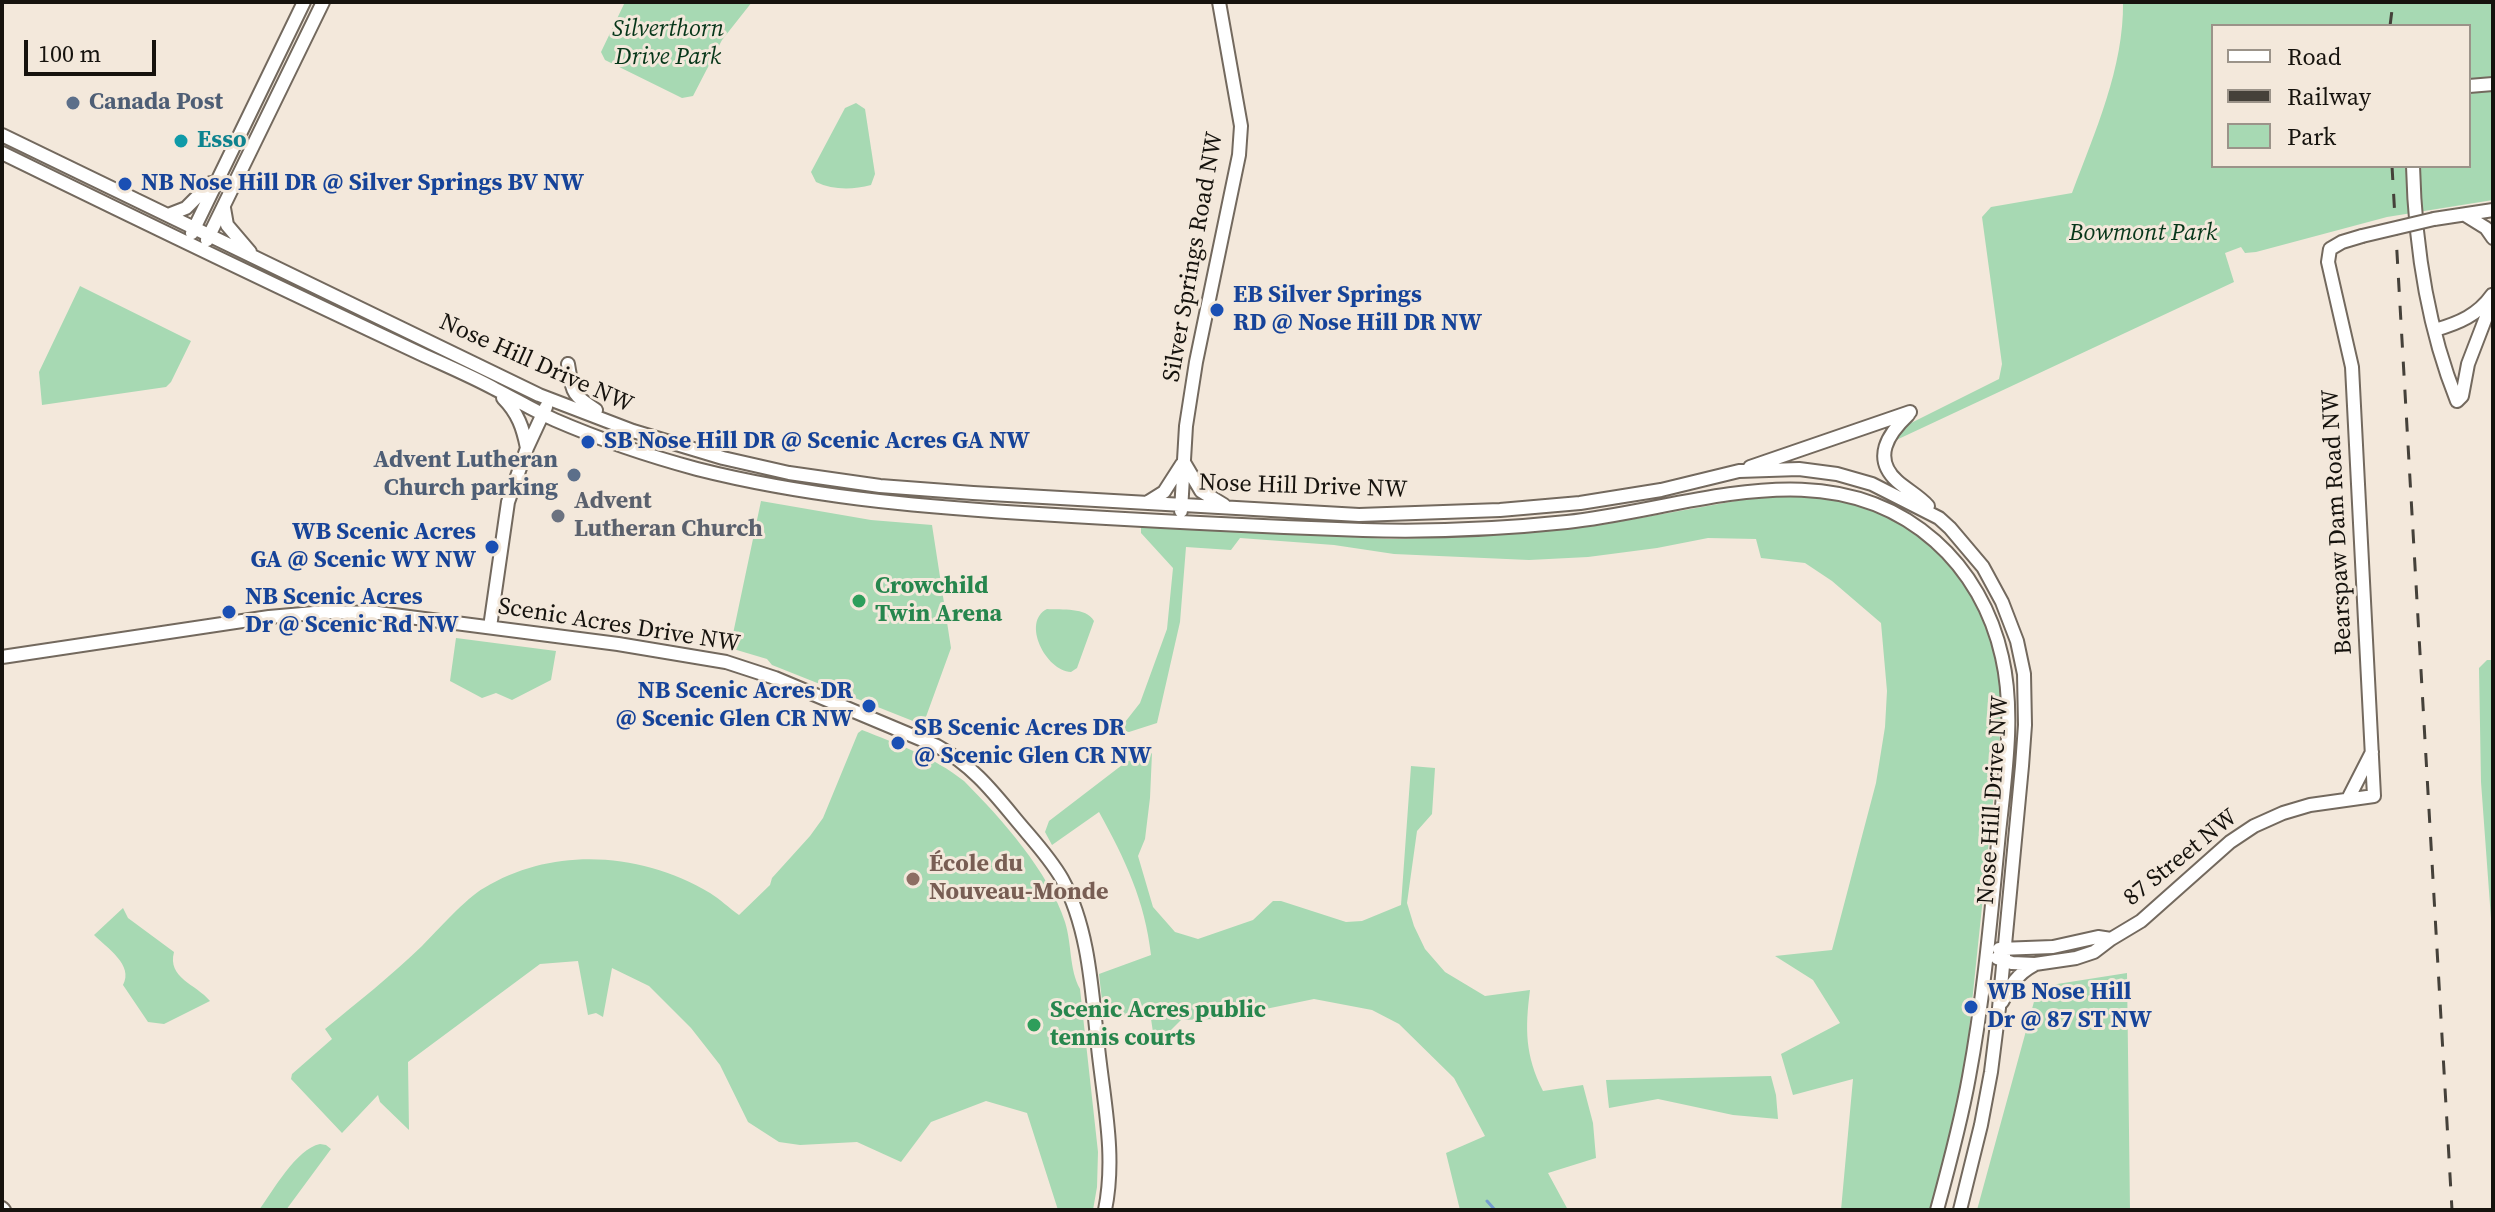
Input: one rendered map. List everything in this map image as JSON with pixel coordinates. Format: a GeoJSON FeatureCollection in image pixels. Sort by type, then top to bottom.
{"type":"FeatureCollection","features":[{"type":"Feature","properties":{"kind":"main road"},"geometry":{"type":"LineString","coordinates":[[186,243],[304,2]]}},
{"type":"Feature","properties":{"kind":"main road"},"geometry":{"type":"LineString","coordinates":[[202,251],[323,2]]}},
{"type":"Feature","properties":{"kind":"main road","name":"Silver Springs Road NW"},"geometry":{"type":"LineString","coordinates":[[1180,522],[1183,462],[1196,362],[1239,155],[1241,126],[1219,2]]}},
{"type":"Feature","properties":{"kind":"main road"},"geometry":{"type":"LineString","coordinates":[[2471,86],[2493,84]]}},
{"type":"Feature","properties":{"kind":"main road"},"geometry":{"type":"LineString","coordinates":[[258,94],[275,104]]}},
{"type":"Feature","properties":{"kind":"main road","name":"Nose Hill Drive NW"},"geometry":{"type":"LineString","coordinates":[[2,135],[550,399],[723,458],[789,473],[880,486],[973,493],[1359,515],[1500,510],[1580,503],[1661,490],[1739,471],[1799,469],[1837,474],[1872,484],[1939,518],[1983,567],[2002,602],[2017,641],[2024,674],[2025,725],[1999,1008],[1981,1125],[1960,1210]]}},
{"type":"Feature","properties":{"kind":"main road","name":"Nose Hill Drive NW"},"geometry":{"type":"LineString","coordinates":[[2,153],[543,414],[624,447],[698,469],[780,487],[875,502],[1180,522],[1394,530],[1518,526],[1626,515],[1763,489],[1795,488],[1844,494],[1889,511],[1935,541],[1964,572],[1990,615],[2007,682],[2000,820],[1987,953],[1969,1080],[1937,1210]]}},
{"type":"Feature","properties":{"kind":"main road"},"geometry":{"type":"LineString","coordinates":[[2413,168],[2419,266],[2457,401],[2462,396],[2468,364],[2493,296]]}},
{"type":"Feature","properties":{"kind":"main road"},"geometry":{"type":"LineString","coordinates":[[168,215],[186,208],[218,175]]}},
{"type":"Feature","properties":{"kind":"main road"},"geometry":{"type":"LineString","coordinates":[[224,208],[227,225],[254,257]]}},
{"type":"Feature","properties":{"kind":"main road"},"geometry":{"type":"LineString","coordinates":[[2465,215],[2493,210]]}},
{"type":"Feature","properties":{"kind":"main road"},"geometry":{"type":"LineString","coordinates":[[2465,215],[2486,228],[2493,238]]}},
{"type":"Feature","properties":{"kind":"main road","name":"Bearspaw Dam Road NW"},"geometry":{"type":"LineString","coordinates":[[2374,796],[2352,367],[2330,273],[2330,249],[2362,236],[2465,215]]}},
{"type":"Feature","properties":{"kind":"main road"},"geometry":{"type":"LineString","coordinates":[[2435,330],[2472,315],[2493,296]]}},
{"type":"Feature","properties":{"kind":"main road"},"geometry":{"type":"LineString","coordinates":[[568,364],[573,392],[578,398],[619,425]]}},
{"type":"Feature","properties":{"kind":"main road"},"geometry":{"type":"LineString","coordinates":[[492,387],[521,422],[527,448]]}},
{"type":"Feature","properties":{"kind":"main road"},"geometry":{"type":"LineString","coordinates":[[490,627],[508,502],[527,448],[550,399]]}},
{"type":"Feature","properties":{"kind":"main road"},"geometry":{"type":"LineString","coordinates":[[1739,471],[1910,412],[1889,435],[1885,448],[1886,462],[1894,478],[1924,501],[1939,518]]}},
{"type":"Feature","properties":{"kind":"main road"},"geometry":{"type":"LineString","coordinates":[[1148,502],[1172,484],[1183,462]]}},
{"type":"Feature","properties":{"kind":"main road"},"geometry":{"type":"LineString","coordinates":[[1183,462],[1201,491],[1225,506]]}},
{"type":"Feature","properties":{"kind":"main road","name":"Scenic Acres Drive NW"},"geometry":{"type":"LineString","coordinates":[[2,657],[269,617],[325,612],[378,613],[633,646],[726,662],[775,678],[937,746],[977,773],[1052,864],[1080,924],[1109,1142],[1110,1171],[1105,1210]]}},
{"type":"Feature","properties":{"kind":"main road"},"geometry":{"type":"LineString","coordinates":[[2348,799],[2373,750]]}},
{"type":"Feature","properties":{"kind":"main road","name":"87 Street NW"},"geometry":{"type":"LineString","coordinates":[[1987,953],[2003,961],[2035,964],[2094,952],[2141,921],[2230,842],[2254,826],[2310,805],[2374,796]]}},
{"type":"Feature","properties":{"kind":"main road","name":"87 Street NW"},"geometry":{"type":"LineString","coordinates":[[1987,953],[2005,947],[2053,947],[2098,937],[2111,939]]}},
{"type":"Feature","properties":{"kind":"main road"},"geometry":{"type":"LineString","coordinates":[[1999,1008],[2013,981],[2035,964]]}},
{"type":"Feature","properties":{"kind":"green space","name":"Silverthorn Drive Park"},"geometry":{"type":"Polygon","coordinates":[[[625,2],[752,2],[722,40],[693,96],[682,98],[605,60],[601,52],[625,2]]]}},
{"type":"Feature","properties":{"kind":"green space","name":"Bowmont Park"},"geometry":{"type":"Polygon","coordinates":[[[2123,2],[2493,2],[2493,200],[2387,217],[2256,252],[2245,253],[2241,247],[2225,253],[2234,282],[1892,442],[1901,428],[1999,379],[2002,364],[1982,217],[1991,207],[2072,193],[2099,123],[2119,51],[2123,2]]]}},
{"type":"Feature","properties":{"kind":"green space"},"geometry":{"type":"Polygon","coordinates":[[[856,103],[865,109],[875,174],[871,185],[843,188],[816,182],[811,172],[845,108],[856,103]]]}},
{"type":"Feature","properties":{"kind":"green space"},"geometry":{"type":"Polygon","coordinates":[[[80,286],[191,341],[166,387],[42,405],[39,372],[80,286]]]}},
{"type":"Feature","properties":{"kind":"green space"},"geometry":{"type":"Polygon","coordinates":[[[1815,495],[1877,513],[1896,522],[1931,548],[1961,581],[1973,600],[1991,640],[1999,670],[2000,735],[1967,1050],[1949,1142],[1931,1210],[1841,1210],[1853,1079],[1793,1095],[1781,1054],[1840,1023],[1813,980],[1775,956],[1832,950],[1876,783],[1887,691],[1881,623],[1832,581],[1805,563],[1761,558],[1756,539],[1708,538],[1588,557],[1529,560],[1394,554],[1334,545],[1240,538],[1231,550],[1186,547],[1180,622],[1157,723],[1129,732],[1118,731],[1140,703],[1167,629],[1173,568],[1141,533],[1141,526],[1391,539],[1463,537],[1595,526],[1758,497],[1815,495]]]}},
{"type":"Feature","properties":{"kind":"green space"},"geometry":{"type":"Polygon","coordinates":[[[761,501],[871,520],[932,525],[951,648],[923,725],[772,665],[767,659],[730,648],[761,501]]]}},
{"type":"Feature","properties":{"kind":"green space"},"geometry":{"type":"Polygon","coordinates":[[[1047,609],[1080,611],[1094,621],[1077,668],[1071,672],[1053,664],[1040,645],[1036,624],[1047,609]]]}},
{"type":"Feature","properties":{"kind":"green space"},"geometry":{"type":"Polygon","coordinates":[[[456,638],[556,651],[551,680],[512,700],[496,693],[482,698],[450,681],[456,638]]]}},
{"type":"Feature","properties":{"kind":"green space"},"geometry":{"type":"Polygon","coordinates":[[[2487,660],[2493,660],[2493,946],[2481,782],[2479,668],[2487,660]]]}},
{"type":"Feature","properties":{"kind":"green space"},"geometry":{"type":"Polygon","coordinates":[[[862,730],[928,758],[964,781],[1036,865],[1058,903],[1080,989],[1098,1152],[1093,1210],[1058,1210],[1027,1113],[986,1101],[931,1122],[901,1162],[857,1142],[800,1145],[779,1142],[748,1122],[720,1065],[691,1028],[649,986],[612,968],[603,1017],[596,1013],[588,1015],[578,961],[540,964],[408,1062],[409,1130],[380,1102],[378,1095],[342,1133],[291,1079],[292,1074],[332,1039],[325,1029],[398,968],[469,899],[511,874],[568,860],[627,862],[684,879],[714,895],[739,915],[770,885],[772,878],[823,818],[858,733],[862,730]]]}},
{"type":"Feature","properties":{"kind":"green space"},"geometry":{"type":"Polygon","coordinates":[[[1152,753],[1145,839],[1138,856],[1153,907],[1175,932],[1198,939],[1253,920],[1273,901],[1346,922],[1362,921],[1401,905],[1411,766],[1435,768],[1432,814],[1417,831],[1407,903],[1425,949],[1445,972],[1485,996],[1530,990],[1528,1042],[1543,1091],[1583,1085],[1593,1123],[1596,1158],[1548,1173],[1568,1210],[1460,1210],[1446,1153],[1485,1136],[1454,1078],[1399,1024],[1372,1010],[1314,999],[1217,1019],[1181,1020],[1155,1046],[1150,1012],[1104,1018],[1099,974],[1151,955],[1139,898],[1099,812],[1052,845],[1045,832],[1049,821],[1126,762],[1152,753]]]}},
{"type":"Feature","properties":{"kind":"green space"},"geometry":{"type":"Polygon","coordinates":[[[123,908],[128,918],[174,952],[173,961],[179,974],[210,1001],[164,1024],[148,1022],[123,985],[125,971],[122,964],[94,935],[123,908]]]}},
{"type":"Feature","properties":{"kind":"green space"},"geometry":{"type":"Polygon","coordinates":[[[2127,973],[2130,1210],[1977,1210],[2038,987],[2127,973]]]}},
{"type":"Feature","properties":{"kind":"green space"},"geometry":{"type":"Polygon","coordinates":[[[1771,1076],[1778,1119],[1733,1115],[1658,1099],[1609,1108],[1606,1080],[1771,1076]]]}},
{"type":"Feature","properties":{"kind":"green space"},"geometry":{"type":"Polygon","coordinates":[[[320,1144],[331,1149],[286,1210],[259,1210],[294,1162],[311,1147],[320,1144]]]}},
{"type":"Feature","properties":{"kind":"waterway"},"geometry":{"type":"LineString","coordinates":[[1487,1201],[1495,1210]]}},
{"type":"Feature","properties":{"kind":"railway"},"geometry":{"type":"LineString","coordinates":[[2390,24],[2393,2]]}},
{"type":"Feature","properties":{"kind":"railway"},"geometry":{"type":"LineString","coordinates":[[2392,168],[2452,1210]]}},
{"type":"Feature","properties":{"kind":"place","name":"Canada Post"},"geometry":{"type":"Point","coordinates":[73,103]}},
{"type":"Feature","properties":{"kind":"place","name":"Esso"},"geometry":{"type":"Point","coordinates":[181,141]}},
{"type":"Feature","properties":{"kind":"place","name":"NB Nose Hill DR @ Silver Springs BV NW"},"geometry":{"type":"Point","coordinates":[125,184]}},
{"type":"Feature","properties":{"kind":"place","name":"EB Silver Springs RD @ Nose Hill DR NW"},"geometry":{"type":"Point","coordinates":[1217,310]}},
{"type":"Feature","properties":{"kind":"place","name":"SB Nose Hill DR @ Scenic Acres GA NW"},"geometry":{"type":"Point","coordinates":[588,442]}},
{"type":"Feature","properties":{"kind":"place","name":"Advent Lutheran Church parking"},"geometry":{"type":"Point","coordinates":[574,475]}},
{"type":"Feature","properties":{"kind":"place","name":"Advent Lutheran Church"},"geometry":{"type":"Point","coordinates":[558,516]}},
{"type":"Feature","properties":{"kind":"place","name":"WB Scenic Acres GA @ Scenic WY NW"},"geometry":{"type":"Point","coordinates":[492,547]}},
{"type":"Feature","properties":{"kind":"place","name":"Crowchild Twin Arena"},"geometry":{"type":"Point","coordinates":[859,601]}},
{"type":"Feature","properties":{"kind":"place","name":"NB Scenic Acres Dr @ Scenic Rd NW"},"geometry":{"type":"Point","coordinates":[229,612]}},
{"type":"Feature","properties":{"kind":"place","name":"NB Scenic Acres DR @ Scenic Glen CR NW"},"geometry":{"type":"Point","coordinates":[869,706]}},
{"type":"Feature","properties":{"kind":"place","name":"SB Scenic Acres DR @ Scenic Glen CR NW"},"geometry":{"type":"Point","coordinates":[898,743]}},
{"type":"Feature","properties":{"kind":"place","name":"École du Nouveau-Monde"},"geometry":{"type":"Point","coordinates":[913,879]}},
{"type":"Feature","properties":{"kind":"place","name":"WB Nose Hill Dr @ 87 ST NW"},"geometry":{"type":"Point","coordinates":[1971,1007]}},
{"type":"Feature","properties":{"kind":"place","name":"Scenic Acres public tennis courts"},"geometry":{"type":"Point","coordinates":[1034,1025]}}]}
